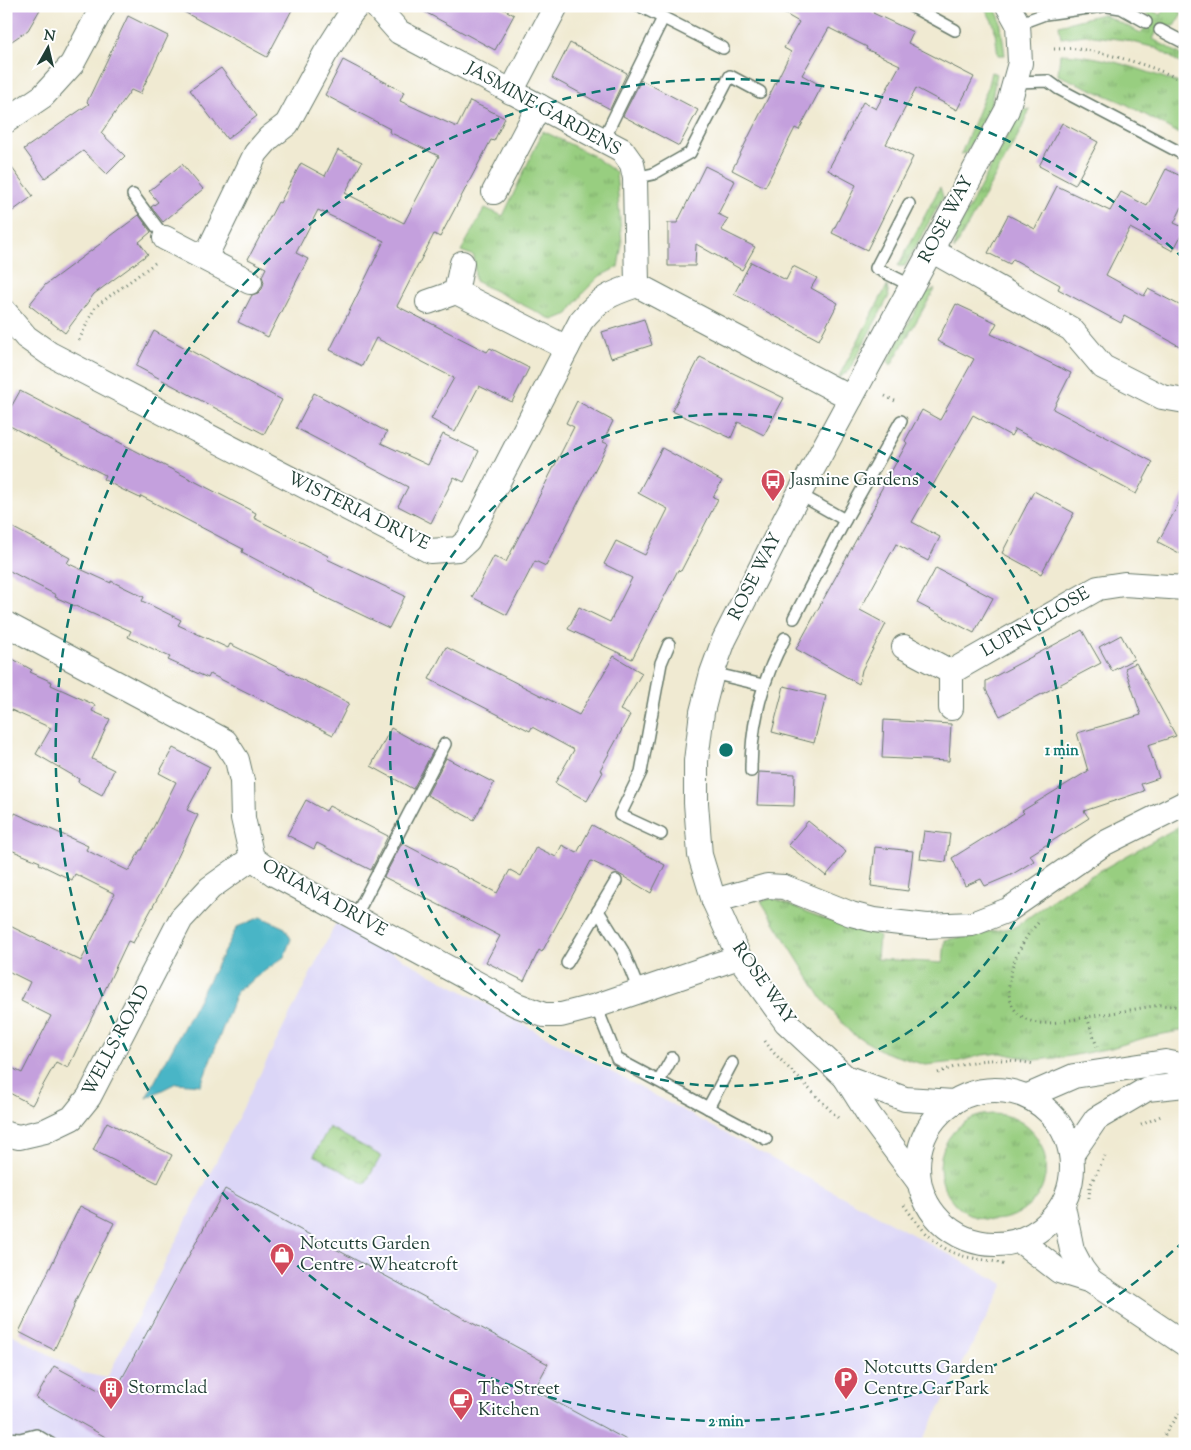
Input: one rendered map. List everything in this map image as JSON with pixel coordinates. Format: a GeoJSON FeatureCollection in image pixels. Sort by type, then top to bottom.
{"type":"FeatureCollection","features":[{"type":"Feature","properties":{"kind":"street"},"geometry":{"type":"LineString","coordinates":[[6,121],[43,96],[72,64],[103,6]]}},
{"type":"Feature","properties":{"kind":"street"},"geometry":{"type":"LineString","coordinates":[[205,258],[256,153],[269,138],[287,124],[325,54],[350,13],[357,6]]}},
{"type":"Feature","properties":{"kind":"street","name":"JASMINE GARDENS"},"geometry":{"type":"LineString","coordinates":[[376,6],[399,32],[622,150],[632,164],[635,178],[637,285]]}},
{"type":"Feature","properties":{"kind":"street"},"geometry":{"type":"LineString","coordinates":[[512,92],[556,6]]}},
{"type":"Feature","properties":{"kind":"street","name":"ROSE WAY"},"geometry":{"type":"LineString","coordinates":[[919,1182],[845,1077],[786,1022],[739,957],[714,901],[700,855],[696,803],[696,761],[702,712],[712,673],[724,640],[799,494],[1007,110],[1020,63],[1013,15]]}},
{"type":"Feature","properties":{"kind":"street"},"geometry":{"type":"LineString","coordinates":[[494,192],[539,106]]}},
{"type":"Feature","properties":{"kind":"street"},"geometry":{"type":"LineString","coordinates":[[165,238],[250,282]]}},
{"type":"Feature","properties":{"kind":"street"},"geometry":{"type":"LineString","coordinates":[[931,250],[1070,329],[1103,367],[1162,397],[1185,401]]}},
{"type":"Feature","properties":{"kind":"street"},"geometry":{"type":"LineString","coordinates":[[456,292],[462,263]]}},
{"type":"Feature","properties":{"kind":"street"},"geometry":{"type":"LineString","coordinates":[[637,285],[851,398]]}},
{"type":"Feature","properties":{"kind":"street","name":"WISTERIA DRIVE"},"geometry":{"type":"LineString","coordinates":[[6,313],[26,337],[50,354],[430,551],[458,548],[468,540],[581,321],[594,305],[612,293],[637,285]]}},
{"type":"Feature","properties":{"kind":"street"},"geometry":{"type":"LineString","coordinates":[[428,302],[456,292],[567,348]]}},
{"type":"Feature","properties":{"kind":"street","name":"LUPIN CLOSE"},"geometry":{"type":"LineString","coordinates":[[950,672],[1098,588],[1124,584],[1185,588]]}},
{"type":"Feature","properties":{"kind":"street","name":"ORIANA DRIVE"},"geometry":{"type":"LineString","coordinates":[[6,624],[225,741],[236,760],[242,781],[243,818],[252,858],[274,874],[516,1005],[544,1015],[561,1015],[596,1006],[739,957]]}},
{"type":"Feature","properties":{"kind":"street"},"geometry":{"type":"LineString","coordinates":[[904,647],[950,672],[951,708]]}},
{"type":"Feature","properties":{"kind":"street"},"geometry":{"type":"LineString","coordinates":[[714,901],[767,886],[784,887],[851,914],[874,920],[927,926],[972,924],[1008,910],[1105,843],[1185,803]]}},
{"type":"Feature","properties":{"kind":"street","name":"WELLS ROAD"},"geometry":{"type":"LineString","coordinates":[[6,1134],[19,1137],[45,1131],[72,1118],[89,1097],[181,920],[210,888],[252,858]]}},
{"type":"Feature","properties":{"kind":"street"},"geometry":{"type":"LineString","coordinates":[[1028,1096],[1074,1076],[1166,1062],[1185,1066]]}},
{"type":"Feature","properties":{"kind":"street","name":"ROSE WAY"},"geometry":{"type":"LineString","coordinates":[[845,1077],[905,1100],[954,1102]]}},
{"type":"Feature","properties":{"kind":"street"},"geometry":{"type":"LineString","coordinates":[[1072,1154],[1096,1119],[1146,1089],[1185,1085]]}},
{"type":"Feature","properties":{"kind":"street"},"geometry":{"type":"LineString","coordinates":[[1002,1090],[1028,1096],[1050,1111],[1063,1128],[1072,1154],[1072,1180],[1063,1206],[1054,1218],[1037,1231],[1019,1240],[1002,1243],[978,1243],[953,1232],[933,1214],[919,1182],[918,1155],[927,1130],[939,1115],[954,1102],[975,1092],[1002,1090]]}},
{"type":"Feature","properties":{"kind":"street"},"geometry":{"type":"LineString","coordinates":[[1063,1206],[1072,1250],[1091,1281]]}},
{"type":"Feature","properties":{"kind":"street"},"geometry":{"type":"LineString","coordinates":[[1019,1240],[1059,1271],[1091,1281],[1181,1334]]}},
{"type":"Feature","properties":{"kind":"lane"},"geometry":{"type":"LineString","coordinates":[[640,6],[723,48]]}},
{"type":"Feature","properties":{"kind":"lane"},"geometry":{"type":"LineString","coordinates":[[911,6],[956,30]]}},
{"type":"Feature","properties":{"kind":"lane"},"geometry":{"type":"LineString","coordinates":[[1013,15],[1045,14],[1103,6]]}},
{"type":"Feature","properties":{"kind":"lane"},"geometry":{"type":"LineString","coordinates":[[1108,6],[1121,7],[1146,22]]}},
{"type":"Feature","properties":{"kind":"lane"},"geometry":{"type":"LineString","coordinates":[[603,140],[663,18]]}},
{"type":"Feature","properties":{"kind":"lane"},"geometry":{"type":"LineString","coordinates":[[1160,30],[1185,43]]}},
{"type":"Feature","properties":{"kind":"lane"},"geometry":{"type":"LineString","coordinates":[[635,178],[653,174],[690,153],[730,76],[760,92]]}},
{"type":"Feature","properties":{"kind":"lane"},"geometry":{"type":"LineString","coordinates":[[1016,82],[1048,81],[1076,98],[1183,154]]}},
{"type":"Feature","properties":{"kind":"lane"},"geometry":{"type":"LineString","coordinates":[[133,195],[160,234],[165,238]]}},
{"type":"Feature","properties":{"kind":"lane"},"geometry":{"type":"LineString","coordinates":[[908,204],[876,268],[912,286]]}},
{"type":"Feature","properties":{"kind":"lane"},"geometry":{"type":"LineString","coordinates":[[794,618],[845,520],[901,421]]}},
{"type":"Feature","properties":{"kind":"lane"},"geometry":{"type":"LineString","coordinates":[[799,494],[845,520]]}},
{"type":"Feature","properties":{"kind":"lane"},"geometry":{"type":"LineString","coordinates":[[751,771],[751,745],[763,685],[773,660],[785,638]]}},
{"type":"Feature","properties":{"kind":"lane"},"geometry":{"type":"LineString","coordinates":[[661,834],[620,815],[641,772],[662,664],[669,644]]}},
{"type":"Feature","properties":{"kind":"lane"},"geometry":{"type":"LineString","coordinates":[[712,673],[763,685]]}},
{"type":"Feature","properties":{"kind":"lane"},"geometry":{"type":"LineString","coordinates":[[355,918],[445,744]]}},
{"type":"Feature","properties":{"kind":"lane"},"geometry":{"type":"LineString","coordinates":[[567,963],[616,881]]}},
{"type":"Feature","properties":{"kind":"lane"},"geometry":{"type":"LineString","coordinates":[[598,911],[623,951],[639,991]]}},
{"type":"Feature","properties":{"kind":"lane"},"geometry":{"type":"LineString","coordinates":[[596,1006],[617,1058],[766,1139]]}},
{"type":"Feature","properties":{"kind":"lane"},"geometry":{"type":"LineString","coordinates":[[659,1081],[672,1058]]}},
{"type":"Feature","properties":{"kind":"lane"},"geometry":{"type":"LineString","coordinates":[[708,1108],[732,1063]]}},
{"type":"Feature","properties":{"kind":"lane"},"geometry":{"type":"LineString","coordinates":[[6,1438],[20,1439],[36,1435],[52,1444]]}},
{"type":"Feature","properties":{"kind":"path"},"geometry":{"type":"LineString","coordinates":[[1054,50],[1078,49],[1115,57],[1155,70],[1185,84]]}},
{"type":"Feature","properties":{"kind":"path"},"geometry":{"type":"LineString","coordinates":[[75,348],[96,307],[164,256],[166,252],[160,248],[165,238]]}},
{"type":"Feature","properties":{"kind":"path"},"geometry":{"type":"LineString","coordinates":[[1026,937],[1013,962],[1007,994],[1015,1012],[1034,1022],[1061,1022],[1160,1005],[1185,1007]]}},
{"type":"Feature","properties":{"kind":"path"},"geometry":{"type":"LineString","coordinates":[[1087,1017],[1098,1049]]}},
{"type":"Feature","properties":{"kind":"path"},"geometry":{"type":"LineString","coordinates":[[772,1051],[843,1123]]}},
{"type":"Feature","properties":{"kind":"path"},"geometry":{"type":"LineString","coordinates":[[905,1100],[918,1082],[960,1064],[992,1058],[1035,1064]]}},
{"type":"Feature","properties":{"kind":"path"},"geometry":{"type":"LineString","coordinates":[[1138,1126],[1171,1112]]}},
{"type":"Feature","properties":{"kind":"path"},"geometry":{"type":"LineString","coordinates":[[1089,1204],[1090,1186],[1108,1150]]}},
{"type":"Feature","properties":{"kind":"path"},"geometry":{"type":"LineString","coordinates":[[904,1204],[918,1225],[935,1242],[955,1254],[995,1260],[1011,1268]]}},
{"type":"Feature","properties":{"kind":"path"},"geometry":{"type":"LineString","coordinates":[[1160,1444],[1169,1427],[1185,1405]]}},
{"type":"Feature","properties":{"kind":"shaded area"},"geometry":{"type":"Polygon","coordinates":[[[336,923],[1004,1284],[921,1444],[6,1444],[6,1331],[83,1373],[107,1378],[336,923]]]}},
{"type":"Feature","properties":{"kind":"green space"},"geometry":{"type":"Polygon","coordinates":[[[984,6],[994,6],[1000,19],[1005,55],[998,55],[994,25],[984,6]]]}},
{"type":"Feature","properties":{"kind":"green space"},"geometry":{"type":"Polygon","coordinates":[[[1142,6],[1161,15],[1166,6],[1170,6],[1182,13],[1174,26],[1161,23],[1153,39],[1185,57],[1185,66],[1156,48],[1125,40],[1086,35],[1061,38],[1059,25],[1102,14],[1141,33],[1151,18],[1140,8],[1142,6]]]}},
{"type":"Feature","properties":{"kind":"green space"},"geometry":{"type":"Polygon","coordinates":[[[1060,54],[1106,60],[1179,83],[1185,88],[1185,137],[1124,103],[1058,75],[1060,54]]]}},
{"type":"Feature","properties":{"kind":"green space"},"geometry":{"type":"Polygon","coordinates":[[[991,72],[997,74],[990,107],[966,153],[961,154],[987,89],[991,72]]]}},
{"type":"Feature","properties":{"kind":"green space"},"geometry":{"type":"Polygon","coordinates":[[[1030,109],[1021,130],[954,250],[955,235],[1020,111],[1030,109]]]}},
{"type":"Feature","properties":{"kind":"green space"},"geometry":{"type":"Polygon","coordinates":[[[543,131],[590,154],[616,172],[622,244],[618,267],[600,276],[583,293],[568,314],[553,320],[475,281],[474,256],[461,251],[485,208],[503,216],[543,131]]]}},
{"type":"Feature","properties":{"kind":"green space"},"geometry":{"type":"Polygon","coordinates":[[[940,187],[943,197],[905,266],[898,266],[940,187]]]}},
{"type":"Feature","properties":{"kind":"green space"},"geometry":{"type":"Polygon","coordinates":[[[887,286],[889,296],[849,371],[838,378],[887,286]]]}},
{"type":"Feature","properties":{"kind":"green space"},"geometry":{"type":"Polygon","coordinates":[[[935,289],[891,365],[888,361],[925,293],[935,289]]]}},
{"type":"Feature","properties":{"kind":"green space"},"geometry":{"type":"Polygon","coordinates":[[[1185,823],[1185,1030],[1147,1037],[1111,1048],[1065,1057],[1035,1060],[1001,1053],[982,1055],[956,1062],[925,1065],[884,1052],[851,1033],[822,999],[761,901],[773,898],[824,919],[879,935],[877,959],[943,963],[945,940],[1015,927],[1069,888],[1185,823]]]}},
{"type":"Feature","properties":{"kind":"green space"},"geometry":{"type":"Polygon","coordinates":[[[993,1114],[1013,1118],[1031,1129],[1042,1147],[1046,1167],[1042,1187],[1031,1205],[1013,1216],[993,1220],[973,1216],[955,1205],[944,1187],[940,1167],[944,1147],[955,1129],[973,1118],[993,1114]]]}},
{"type":"Feature","properties":{"kind":"green space"},"geometry":{"type":"Polygon","coordinates":[[[329,1127],[381,1156],[365,1184],[314,1155],[329,1127]]]}},
{"type":"Feature","properties":{"kind":"water"},"geometry":{"type":"Polygon","coordinates":[[[261,917],[285,928],[291,939],[284,957],[237,991],[201,1085],[176,1083],[146,1098],[237,927],[261,917]]]}},
{"type":"Feature","properties":{"kind":"building"},"geometry":{"type":"Polygon","coordinates":[[[6,6],[42,6],[28,30],[6,45],[6,6]]]}},
{"type":"Feature","properties":{"kind":"building"},"geometry":{"type":"Polygon","coordinates":[[[173,6],[294,6],[267,57],[173,6]]]}},
{"type":"Feature","properties":{"kind":"building"},"geometry":{"type":"Polygon","coordinates":[[[414,6],[498,6],[514,15],[495,50],[414,6]]]}},
{"type":"Feature","properties":{"kind":"building"},"geometry":{"type":"Polygon","coordinates":[[[771,6],[877,6],[873,13],[913,32],[908,43],[974,77],[957,110],[916,88],[886,144],[913,157],[867,250],[832,233],[856,185],[828,170],[863,102],[876,109],[900,65],[866,49],[867,47],[829,28],[802,75],[822,86],[799,130],[795,128],[765,187],[732,170],[791,52],[784,48],[799,22],[771,6]]]}},
{"type":"Feature","properties":{"kind":"building"},"geometry":{"type":"Polygon","coordinates":[[[128,16],[168,36],[140,94],[131,90],[101,133],[125,156],[107,174],[83,151],[45,178],[24,149],[89,104],[87,102],[128,16]]]}},
{"type":"Feature","properties":{"kind":"building"},"geometry":{"type":"Polygon","coordinates":[[[570,43],[627,73],[610,109],[552,78],[570,43]]]}},
{"type":"Feature","properties":{"kind":"building"},"geometry":{"type":"Polygon","coordinates":[[[343,60],[404,92],[400,101],[457,127],[470,101],[505,118],[494,141],[491,140],[440,237],[434,234],[397,306],[487,352],[490,348],[529,368],[512,402],[479,386],[455,432],[431,419],[454,378],[376,338],[362,366],[330,350],[384,241],[318,210],[296,253],[308,259],[268,337],[238,322],[252,295],[262,289],[264,282],[262,276],[266,268],[248,259],[301,163],[325,176],[338,150],[362,162],[345,193],[404,223],[439,156],[389,132],[390,129],[325,95],[343,60]]]}},
{"type":"Feature","properties":{"kind":"building"},"geometry":{"type":"Polygon","coordinates":[[[221,68],[257,116],[227,139],[190,90],[221,68]]]}},
{"type":"Feature","properties":{"kind":"building"},"geometry":{"type":"Polygon","coordinates":[[[641,80],[698,110],[679,146],[623,116],[641,80]]]}},
{"type":"Feature","properties":{"kind":"building"},"geometry":{"type":"Polygon","coordinates":[[[1062,123],[1098,142],[1075,185],[1039,166],[1062,123]]]}},
{"type":"Feature","properties":{"kind":"building"},"geometry":{"type":"Polygon","coordinates":[[[6,160],[33,196],[6,216],[6,160]]]}},
{"type":"Feature","properties":{"kind":"building"},"geometry":{"type":"Polygon","coordinates":[[[182,164],[203,189],[163,222],[151,207],[158,202],[149,191],[182,164]]]}},
{"type":"Feature","properties":{"kind":"building"},"geometry":{"type":"Polygon","coordinates":[[[705,166],[735,181],[718,214],[728,219],[721,230],[755,247],[742,270],[696,244],[695,266],[668,266],[668,223],[677,223],[705,166]]]}},
{"type":"Feature","properties":{"kind":"building"},"geometry":{"type":"Polygon","coordinates":[[[1166,169],[1185,178],[1185,201],[1174,223],[1185,228],[1173,251],[1130,228],[1106,275],[1144,296],[1148,289],[1185,308],[1185,349],[1124,316],[1121,323],[1058,289],[1060,285],[1013,259],[1010,264],[988,253],[1008,215],[1035,229],[1057,186],[1110,211],[1121,192],[1147,206],[1166,169]]]}},
{"type":"Feature","properties":{"kind":"building"},"geometry":{"type":"Polygon","coordinates":[[[139,215],[151,232],[139,242],[148,254],[94,294],[65,333],[29,305],[45,285],[139,215]]]}},
{"type":"Feature","properties":{"kind":"building"},"geometry":{"type":"Polygon","coordinates":[[[751,262],[786,280],[793,266],[817,278],[811,288],[838,303],[819,340],[734,294],[751,262]]]}},
{"type":"Feature","properties":{"kind":"building"},"geometry":{"type":"Polygon","coordinates":[[[956,304],[997,323],[991,334],[1071,373],[1053,409],[1153,462],[1136,494],[1015,429],[1011,436],[973,415],[912,522],[940,537],[928,561],[896,544],[860,610],[886,624],[862,670],[859,684],[796,649],[878,500],[876,499],[907,443],[905,441],[922,410],[940,420],[974,359],[937,341],[956,304]]]}},
{"type":"Feature","properties":{"kind":"building"},"geometry":{"type":"Polygon","coordinates":[[[644,319],[652,345],[611,358],[602,332],[644,319]]]}},
{"type":"Feature","properties":{"kind":"building"},"geometry":{"type":"Polygon","coordinates":[[[154,331],[282,400],[264,434],[136,366],[154,331]]]}},
{"type":"Feature","properties":{"kind":"building"},"geometry":{"type":"Polygon","coordinates":[[[700,357],[784,398],[764,435],[738,422],[731,438],[672,411],[700,357]]]}},
{"type":"Feature","properties":{"kind":"building"},"geometry":{"type":"Polygon","coordinates":[[[20,391],[256,513],[254,518],[328,556],[327,559],[405,596],[389,628],[314,592],[242,552],[243,549],[141,496],[140,498],[121,489],[103,479],[105,475],[6,424],[6,416],[20,391]]]}},
{"type":"Feature","properties":{"kind":"building"},"geometry":{"type":"Polygon","coordinates":[[[314,393],[387,432],[381,443],[428,465],[443,434],[479,451],[464,482],[454,477],[431,523],[398,506],[408,487],[296,428],[314,393]]]}},
{"type":"Feature","properties":{"kind":"building"},"geometry":{"type":"Polygon","coordinates":[[[577,401],[613,421],[603,442],[608,444],[546,566],[535,561],[507,615],[472,597],[494,556],[506,562],[574,427],[566,423],[577,401]]]}},
{"type":"Feature","properties":{"kind":"building"},"geometry":{"type":"Polygon","coordinates":[[[662,448],[722,481],[713,497],[718,499],[681,571],[678,570],[632,659],[568,629],[579,607],[610,622],[632,578],[604,564],[616,541],[645,555],[668,509],[638,493],[662,448]]]}},
{"type":"Feature","properties":{"kind":"building"},"geometry":{"type":"Polygon","coordinates":[[[1034,491],[1074,513],[1041,574],[1002,553],[1034,491]]]}},
{"type":"Feature","properties":{"kind":"building"},"geometry":{"type":"Polygon","coordinates":[[[1185,492],[1185,556],[1158,542],[1185,492]]]}},
{"type":"Feature","properties":{"kind":"building"},"geometry":{"type":"Polygon","coordinates":[[[6,524],[70,558],[67,563],[144,597],[142,601],[181,620],[178,625],[228,648],[230,644],[349,703],[333,735],[210,674],[208,678],[168,660],[170,657],[128,637],[131,631],[55,597],[56,595],[6,569],[6,524]]]}},
{"type":"Feature","properties":{"kind":"building"},"geometry":{"type":"Polygon","coordinates":[[[936,568],[993,598],[974,633],[917,603],[936,568]]]}},
{"type":"Feature","properties":{"kind":"building"},"geometry":{"type":"Polygon","coordinates":[[[1082,630],[1101,663],[1000,716],[986,690],[986,681],[1082,630]]]}},
{"type":"Feature","properties":{"kind":"building"},"geometry":{"type":"Polygon","coordinates":[[[1121,635],[1134,659],[1112,671],[1099,647],[1121,635]]]}},
{"type":"Feature","properties":{"kind":"building"},"geometry":{"type":"Polygon","coordinates":[[[446,647],[579,715],[614,656],[642,673],[620,710],[630,715],[600,770],[603,772],[587,801],[555,783],[574,750],[532,727],[530,731],[429,679],[446,647]]]}},
{"type":"Feature","properties":{"kind":"building"},"geometry":{"type":"Polygon","coordinates":[[[6,655],[32,670],[30,672],[52,682],[51,685],[95,705],[92,711],[110,719],[92,759],[114,770],[102,795],[78,782],[79,779],[36,754],[51,728],[9,709],[6,714],[6,655]]]}},
{"type":"Feature","properties":{"kind":"building"},"geometry":{"type":"Polygon","coordinates":[[[1136,663],[1176,736],[1148,745],[1159,778],[1141,784],[1144,791],[1084,811],[1089,818],[1030,855],[1034,861],[1011,875],[985,886],[981,879],[965,886],[952,858],[1024,813],[1022,811],[1088,771],[1077,733],[1141,715],[1125,668],[1136,663]]]}},
{"type":"Feature","properties":{"kind":"building"},"geometry":{"type":"Polygon","coordinates":[[[784,686],[826,696],[814,743],[772,732],[784,686]]]}},
{"type":"Feature","properties":{"kind":"building"},"geometry":{"type":"Polygon","coordinates":[[[884,720],[951,724],[949,761],[882,758],[884,720]]]}},
{"type":"Feature","properties":{"kind":"building"},"geometry":{"type":"Polygon","coordinates":[[[391,728],[433,751],[413,789],[371,766],[391,728]]]}},
{"type":"Feature","properties":{"kind":"building"},"geometry":{"type":"Polygon","coordinates":[[[173,748],[210,767],[187,810],[198,815],[163,888],[133,943],[128,941],[68,1068],[56,1062],[32,1105],[6,1091],[6,1065],[22,1073],[51,1016],[21,1001],[30,982],[6,970],[6,924],[81,961],[115,894],[75,874],[72,880],[39,864],[40,862],[6,848],[6,832],[15,813],[88,846],[86,850],[129,871],[140,850],[142,850],[176,782],[159,773],[173,748]]]}},
{"type":"Feature","properties":{"kind":"building"},"geometry":{"type":"Polygon","coordinates":[[[446,758],[494,783],[474,820],[427,795],[446,758]]]}},
{"type":"Feature","properties":{"kind":"building"},"geometry":{"type":"Polygon","coordinates":[[[759,772],[795,774],[794,806],[757,805],[759,772]]]}},
{"type":"Feature","properties":{"kind":"building"},"geometry":{"type":"Polygon","coordinates":[[[306,800],[326,811],[329,806],[388,836],[371,870],[317,843],[314,849],[287,835],[306,800]]]}},
{"type":"Feature","properties":{"kind":"building"},"geometry":{"type":"Polygon","coordinates":[[[808,821],[846,852],[826,876],[788,845],[808,821]]]}},
{"type":"Feature","properties":{"kind":"building"},"geometry":{"type":"Polygon","coordinates":[[[592,825],[665,865],[651,893],[619,874],[591,861],[542,952],[539,950],[524,981],[486,962],[500,936],[384,877],[402,843],[497,893],[510,870],[521,876],[536,847],[556,857],[562,845],[577,853],[592,825]]]}},
{"type":"Feature","properties":{"kind":"building"},"geometry":{"type":"Polygon","coordinates":[[[924,831],[950,834],[946,862],[920,859],[924,831]]]}},
{"type":"Feature","properties":{"kind":"building"},"geometry":{"type":"Polygon","coordinates":[[[875,847],[913,851],[908,891],[871,886],[875,847]]]}},
{"type":"Feature","properties":{"kind":"building"},"geometry":{"type":"Polygon","coordinates":[[[107,1122],[172,1155],[158,1183],[93,1150],[107,1122]]]}},
{"type":"Feature","properties":{"kind":"building","name":"Notcutts Garden Centre - Wheatcroft"},"geometry":{"type":"Polygon","coordinates":[[[225,1189],[548,1364],[534,1390],[634,1444],[118,1444],[36,1398],[54,1366],[102,1392],[109,1379],[119,1384],[225,1189]]]}},
{"type":"Feature","properties":{"kind":"building"},"geometry":{"type":"Polygon","coordinates":[[[80,1206],[114,1223],[73,1306],[54,1350],[19,1332],[80,1206]]]}},
{"type":"Feature","properties":{"kind":"place","name":"Jasmine Gardens"},"geometry":{"type":"Point","coordinates":[773,502]}},
{"type":"Feature","properties":{"kind":"place","name":"Notcutts Garden Centre - Wheatcroft"},"geometry":{"type":"Point","coordinates":[282,1276]}},
{"type":"Feature","properties":{"kind":"place","name":"Notcutts Garden Centre Car Park"},"geometry":{"type":"Point","coordinates":[846,1400]}},
{"type":"Feature","properties":{"kind":"place","name":"Stormclad"},"geometry":{"type":"Point","coordinates":[111,1410]}},
{"type":"Feature","properties":{"kind":"place","name":"The Street Kitchen"},"geometry":{"type":"Point","coordinates":[461,1421]}}]}
